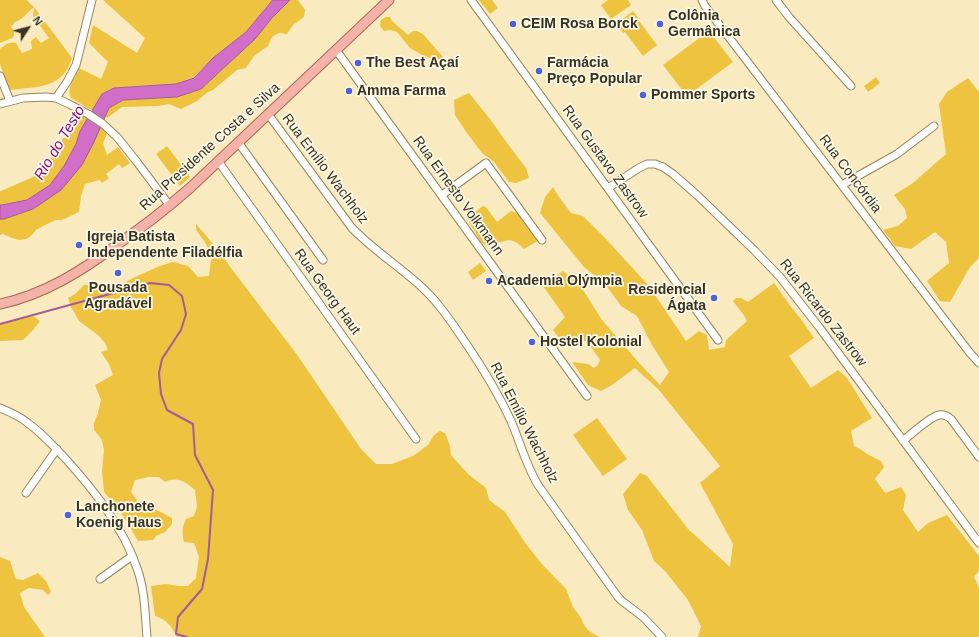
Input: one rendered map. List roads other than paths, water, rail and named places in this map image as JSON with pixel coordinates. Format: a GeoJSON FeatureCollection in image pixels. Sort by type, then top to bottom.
{"type":"FeatureCollection","features":[{"type":"Feature","properties":{"kind":"main road","name":"Rua Presidente Costa e Silva"},"geometry":{"type":"LineString","coordinates":[[0,304],[12,302],[32,295],[74,274],[116,246],[170,206],[389,0]]}},
{"type":"Feature","properties":{"kind":"main road","name":"Rua Presidente Costa e Silva"},"geometry":{"type":"LineString","coordinates":[[381,9],[398,0]]}},
{"type":"Feature","properties":{"kind":"street","name":"Rua Gustavo Zastrow"},"geometry":{"type":"LineString","coordinates":[[472,0],[718,340]]}},
{"type":"Feature","properties":{"kind":"street","name":"Rua Concórdia"},"geometry":{"type":"LineString","coordinates":[[702,0],[705,6],[979,363]]}},
{"type":"Feature","properties":{"kind":"street"},"geometry":{"type":"LineString","coordinates":[[776,0],[789,17],[850,86]]}},
{"type":"Feature","properties":{"kind":"street"},"geometry":{"type":"LineString","coordinates":[[56,98],[76,65],[91,1]]}},
{"type":"Feature","properties":{"kind":"street","name":"Rua Ernesto Volkmann"},"geometry":{"type":"LineString","coordinates":[[336,50],[587,396]]}},
{"type":"Feature","properties":{"kind":"street"},"geometry":{"type":"LineString","coordinates":[[0,76],[10,101]]}},
{"type":"Feature","properties":{"kind":"street"},"geometry":{"type":"LineString","coordinates":[[0,104],[35,97],[56,98],[88,114],[103,124],[117,137],[170,206]]}},
{"type":"Feature","properties":{"kind":"street","name":"Rua Emílio Wachholz"},"geometry":{"type":"LineString","coordinates":[[268,114],[352,228],[366,242],[424,290],[440,306],[450,319],[491,383],[510,421],[530,470],[538,485],[618,597],[643,617],[662,637]]}},
{"type":"Feature","properties":{"kind":"street"},"geometry":{"type":"LineString","coordinates":[[842,185],[897,154],[934,126]]}},
{"type":"Feature","properties":{"kind":"street"},"geometry":{"type":"LineString","coordinates":[[238,142],[323,260]]}},
{"type":"Feature","properties":{"kind":"street","name":"Rua Georg Haut"},"geometry":{"type":"LineString","coordinates":[[218,161],[416,439]]}},
{"type":"Feature","properties":{"kind":"street"},"geometry":{"type":"LineString","coordinates":[[442,195],[486,163],[542,240]]}},
{"type":"Feature","properties":{"kind":"street","name":"Rua Ricardo Zastrow"},"geometry":{"type":"LineString","coordinates":[[608,188],[647,164],[655,164],[663,167],[679,179],[755,251],[793,293],[979,543]]}},
{"type":"Feature","properties":{"kind":"street"},"geometry":{"type":"LineString","coordinates":[[0,408],[19,417],[40,432],[81,477],[104,507],[120,532],[138,570],[142,588],[147,637]]}},
{"type":"Feature","properties":{"kind":"street"},"geometry":{"type":"LineString","coordinates":[[903,441],[933,418],[939,415],[945,415],[951,419],[979,457]]}},
{"type":"Feature","properties":{"kind":"street"},"geometry":{"type":"LineString","coordinates":[[26,493],[57,450]]}},
{"type":"Feature","properties":{"kind":"street"},"geometry":{"type":"LineString","coordinates":[[100,579],[132,556]]}},
{"type":"Feature","properties":{"kind":"waterway"},"geometry":{"type":"LineString","coordinates":[[0,324],[150,283],[169,285],[182,296],[186,314],[181,330],[162,359],[159,373],[161,394],[167,410],[193,424],[195,455],[213,490],[208,559],[202,589],[178,617],[176,634],[187,637]]}},
{"type":"Feature","properties":{"kind":"place","name":"CEIM Rosa Borck"},"geometry":{"type":"Point","coordinates":[513,24]}},
{"type":"Feature","properties":{"kind":"place","name":"Colônia Germânica"},"geometry":{"type":"Point","coordinates":[660,24]}},
{"type":"Feature","properties":{"kind":"place","name":"The Best Açaí"},"geometry":{"type":"Point","coordinates":[358,63]}},
{"type":"Feature","properties":{"kind":"place","name":"Farmácia Preço Popular"},"geometry":{"type":"Point","coordinates":[539,71]}},
{"type":"Feature","properties":{"kind":"place","name":"Amma Farma"},"geometry":{"type":"Point","coordinates":[349,91]}},
{"type":"Feature","properties":{"kind":"place","name":"Pommer Sports"},"geometry":{"type":"Point","coordinates":[643,95]}},
{"type":"Feature","properties":{"kind":"place","name":"Igreja Batista Independente Filadélfia"},"geometry":{"type":"Point","coordinates":[79,245]}},
{"type":"Feature","properties":{"kind":"place","name":"Pousada Agradável"},"geometry":{"type":"Point","coordinates":[118,273]}},
{"type":"Feature","properties":{"kind":"place","name":"Academia Olýmpia"},"geometry":{"type":"Point","coordinates":[489,281]}},
{"type":"Feature","properties":{"kind":"place","name":"Residencial Ágata"},"geometry":{"type":"Point","coordinates":[714,298]}},
{"type":"Feature","properties":{"kind":"place","name":"Hostel Kolonial"},"geometry":{"type":"Point","coordinates":[532,342]}},
{"type":"Feature","properties":{"kind":"place","name":"Lanchonete Koenig Haus"},"geometry":{"type":"Point","coordinates":[68,515]}},
{"type":"Feature","properties":{"kind":"water label","name":"Rio do Testo"},"geometry":{"type":"Point","coordinates":[60,143]}}]}
